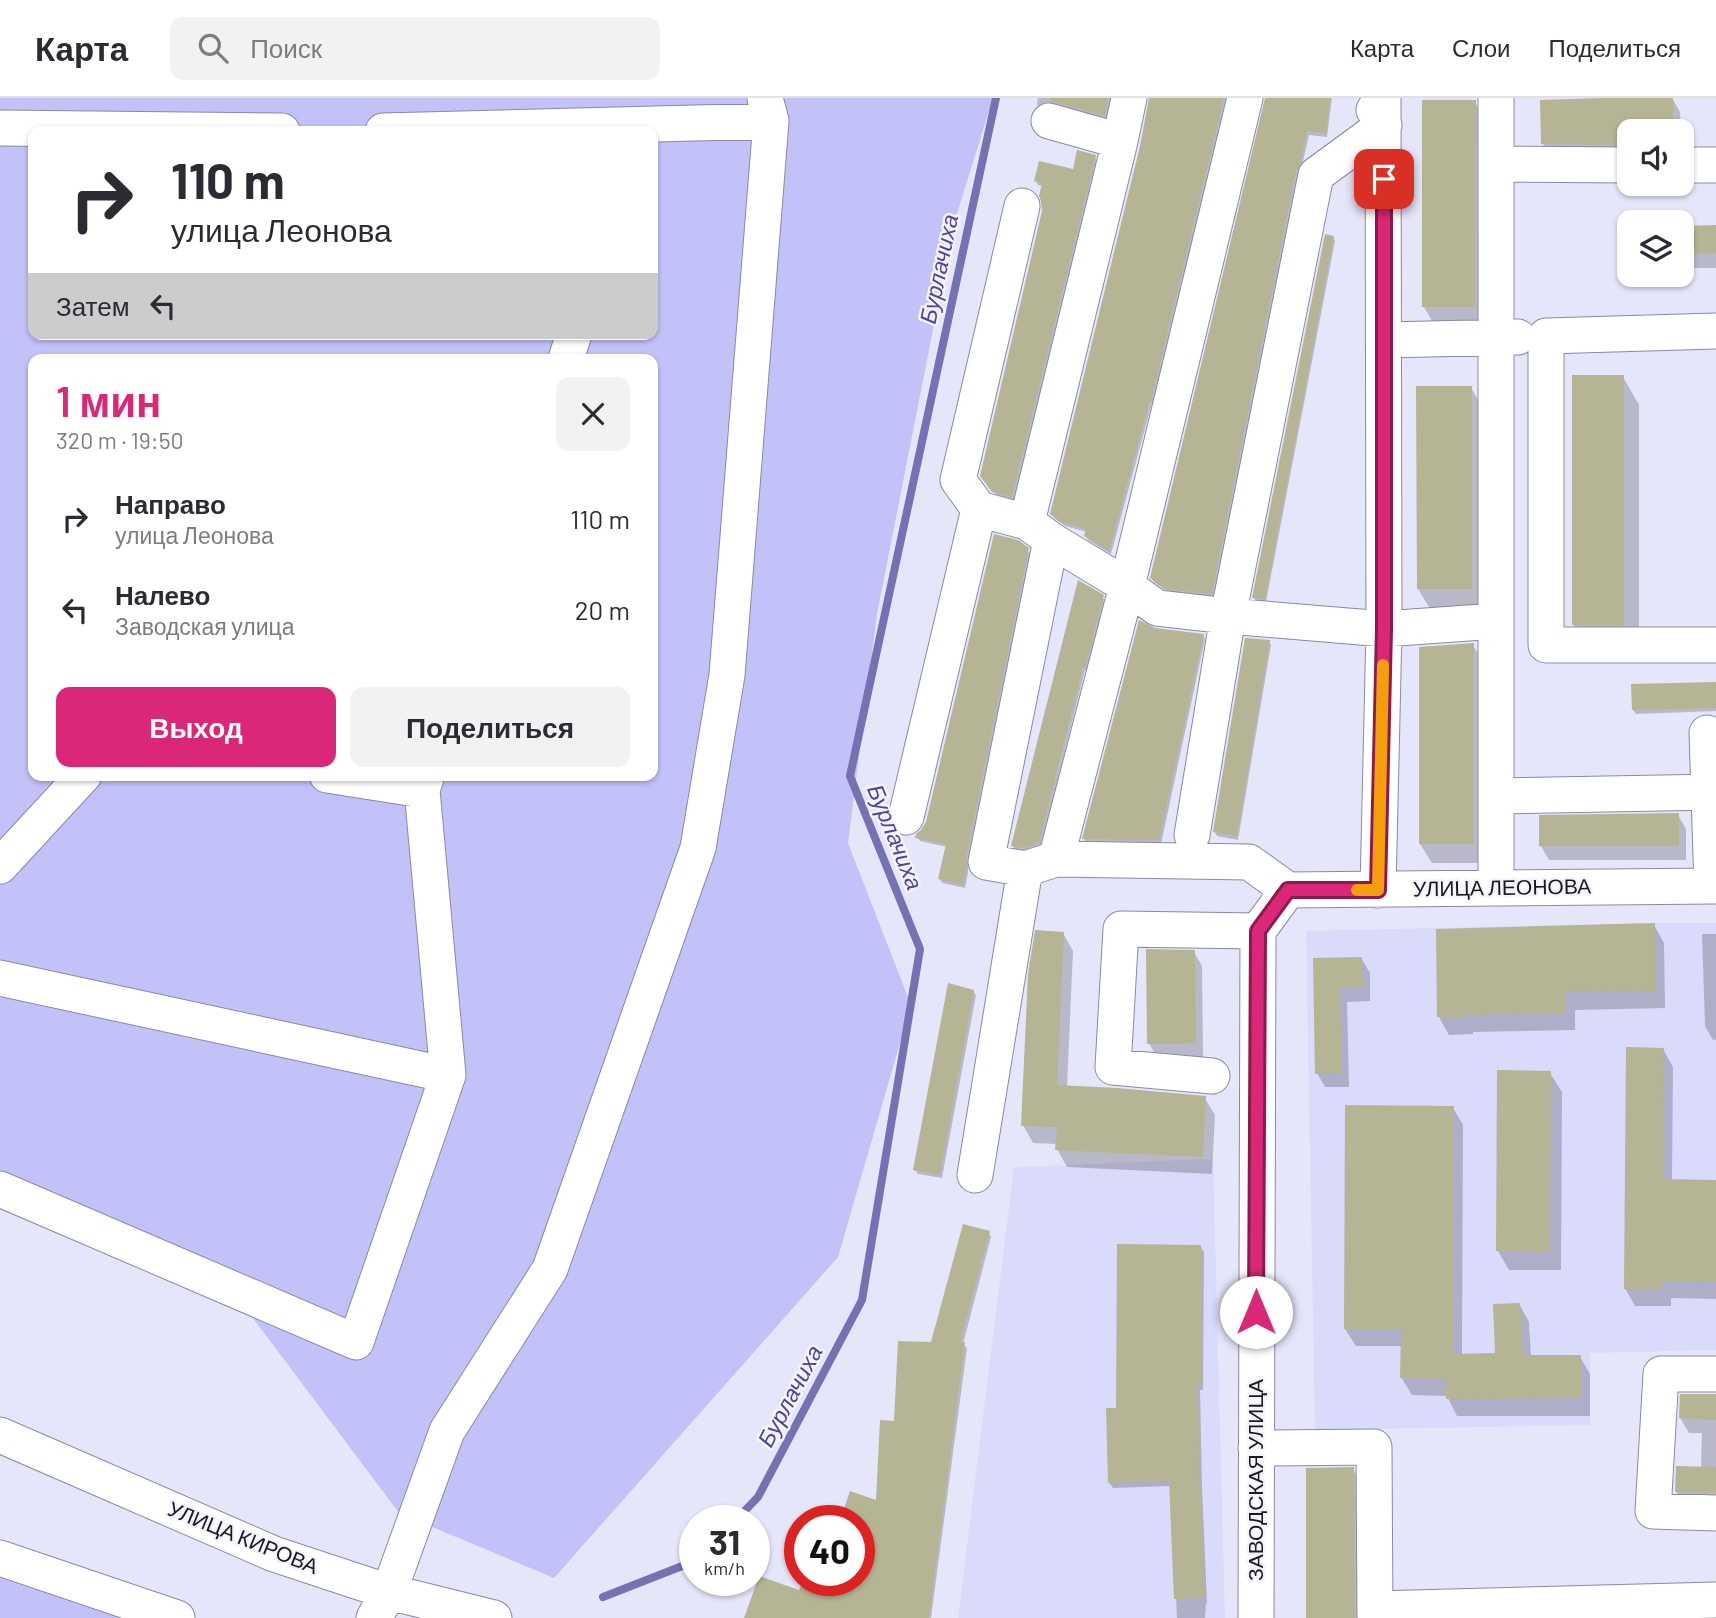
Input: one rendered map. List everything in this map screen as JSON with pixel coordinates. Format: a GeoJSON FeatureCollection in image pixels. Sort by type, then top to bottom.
{"type":"FeatureCollection","features":[{"type":"Feature","properties":{"kind":"street"},"geometry":{"type":"LineString","coordinates":[[1129,98],[1039,531],[986,862],[1249,862],[1288,890],[1258,931],[1121,929],[1113,1068],[1212,1076]]}},
{"type":"Feature","properties":{"kind":"street"},"geometry":{"type":"LineString","coordinates":[[975,1175],[1041,864],[1127,586],[1245,98]]}},
{"type":"Feature","properties":{"kind":"street"},"geometry":{"type":"LineString","coordinates":[[1496,98],[1496,888]]}},
{"type":"Feature","properties":{"kind":"street"},"geometry":{"type":"LineString","coordinates":[[1378,107],[1384,340],[1384,629],[1378,890]]}},
{"type":"Feature","properties":{"kind":"street"},"geometry":{"type":"LineString","coordinates":[[1192,835],[1228,616],[1316,175],[1378,107]]}},
{"type":"Feature","properties":{"kind":"street"},"geometry":{"type":"LineString","coordinates":[[381,1605],[447,1431],[550,1269],[698,848],[727,675],[768,109],[467,126]]}},
{"type":"Feature","properties":{"kind":"street"},"geometry":{"type":"LineString","coordinates":[[1049,121],[1120,141]]}},
{"type":"Feature","properties":{"kind":"street"},"geometry":{"type":"LineString","coordinates":[[0,128],[28,128]]}},
{"type":"Feature","properties":{"kind":"street"},"geometry":{"type":"LineString","coordinates":[[1496,164],[1617,164]]}},
{"type":"Feature","properties":{"kind":"street"},"geometry":{"type":"LineString","coordinates":[[1694,165],[1716,165]]}},
{"type":"Feature","properties":{"kind":"street"},"geometry":{"type":"LineString","coordinates":[[1022,206],[958,480],[979,509],[1039,531],[1157,608],[1384,629],[1496,634],[1546,645],[1716,645]]}},
{"type":"Feature","properties":{"kind":"street"},"geometry":{"type":"LineString","coordinates":[[1384,340],[1716,331]]}},
{"type":"Feature","properties":{"kind":"street"},"geometry":{"type":"LineString","coordinates":[[1546,336],[1546,645]]}},
{"type":"Feature","properties":{"kind":"street"},"geometry":{"type":"LineString","coordinates":[[906,817],[979,509]]}},
{"type":"Feature","properties":{"kind":"street"},"geometry":{"type":"LineString","coordinates":[[1707,733],[1713,792],[1714,886]]}},
{"type":"Feature","properties":{"kind":"street"},"geometry":{"type":"LineString","coordinates":[[0,866],[78,781]]}},
{"type":"Feature","properties":{"kind":"street"},"geometry":{"type":"LineString","coordinates":[[0,1189],[356,1342],[448,1074],[424,783],[400,781]]}},
{"type":"Feature","properties":{"kind":"street"},"geometry":{"type":"LineString","coordinates":[[1496,796],[1713,792]]}},
{"type":"Feature","properties":{"kind":"street","name":"УЛИЦА ЛЕОНОВА"},"geometry":{"type":"LineString","coordinates":[[1288,890],[1714,886]]}},
{"type":"Feature","properties":{"kind":"street","name":"ЗАВОДСКАЯ УЛИЦА"},"geometry":{"type":"LineString","coordinates":[[1256,1618],[1258,931]]}},
{"type":"Feature","properties":{"kind":"street"},"geometry":{"type":"LineString","coordinates":[[0,978],[448,1074]]}},
{"type":"Feature","properties":{"kind":"street"},"geometry":{"type":"LineString","coordinates":[[1716,1374],[1661,1374],[1653,1511],[1716,1513]]}},
{"type":"Feature","properties":{"kind":"street","name":"УЛИЦА КИРОВА"},"geometry":{"type":"LineString","coordinates":[[0,1435],[274,1554],[381,1605],[494,1618]]}},
{"type":"Feature","properties":{"kind":"street"},"geometry":{"type":"LineString","coordinates":[[1256,1448],[1374,1447],[1375,1613],[1716,1600]]}},
{"type":"Feature","properties":{"kind":"street"},"geometry":{"type":"LineString","coordinates":[[0,1558],[177,1618]]}},
{"type":"Feature","properties":{"kind":"shaded area"},"geometry":{"type":"Polygon","coordinates":[[[0,98],[993,98],[954,223],[877,614],[848,843],[911,1005],[838,1257],[554,1578],[399,1513],[229,1286],[0,1187],[0,98]]]}},
{"type":"Feature","properties":{"kind":"shaded area"},"geometry":{"type":"Polygon","coordinates":[[[1716,923],[1716,1350],[1590,1353],[1590,1425],[1315,1430],[1306,931],[1716,923]]]}},
{"type":"Feature","properties":{"kind":"shaded area"},"geometry":{"type":"Polygon","coordinates":[[[1213,1159],[1225,1618],[958,1618],[1014,1167],[1213,1159]]]}},
{"type":"Feature","properties":{"kind":"shaded area"},"geometry":{"type":"Polygon","coordinates":[[[0,1560],[190,1618],[0,1618],[0,1560]]]}},
{"type":"Feature","properties":{"kind":"building"},"geometry":{"type":"Polygon","coordinates":[[[1050,98],[1108,98],[1105,116],[1050,101],[1050,98]]]}},
{"type":"Feature","properties":{"kind":"building"},"geometry":{"type":"Polygon","coordinates":[[[1149,98],[1224,98],[1151,401],[1109,552],[1084,536],[1086,529],[1061,522],[1050,514],[1140,146],[1149,98]]]}},
{"type":"Feature","properties":{"kind":"building"},"geometry":{"type":"Polygon","coordinates":[[[1265,98],[1330,98],[1326,134],[1307,131],[1300,165],[1296,171],[1212,594],[1165,589],[1150,578],[1265,98]]]}},
{"type":"Feature","properties":{"kind":"building"},"geometry":{"type":"Polygon","coordinates":[[[1673,98],[1674,119],[1617,119],[1617,145],[1541,144],[1540,100],[1673,98]]]}},
{"type":"Feature","properties":{"kind":"building"},"geometry":{"type":"Polygon","coordinates":[[[1422,100],[1476,100],[1475,307],[1422,307],[1422,100]]]}},
{"type":"Feature","properties":{"kind":"building"},"geometry":{"type":"Polygon","coordinates":[[[1077,150],[1096,155],[1012,497],[992,492],[980,476],[1042,211],[1039,196],[1042,183],[1034,181],[1039,161],[1073,169],[1077,150]]]}},
{"type":"Feature","properties":{"kind":"building"},"geometry":{"type":"Polygon","coordinates":[[[1716,225],[1716,253],[1694,254],[1694,226],[1716,225]]]}},
{"type":"Feature","properties":{"kind":"building"},"geometry":{"type":"Polygon","coordinates":[[[1325,234],[1334,236],[1265,599],[1252,598],[1325,234]]]}},
{"type":"Feature","properties":{"kind":"building"},"geometry":{"type":"Polygon","coordinates":[[[1572,375],[1624,375],[1624,625],[1572,625],[1572,375]]]}},
{"type":"Feature","properties":{"kind":"building"},"geometry":{"type":"Polygon","coordinates":[[[1416,386],[1472,386],[1472,589],[1417,589],[1416,386]]]}},
{"type":"Feature","properties":{"kind":"building"},"geometry":{"type":"Polygon","coordinates":[[[994,534],[1018,540],[1029,548],[966,858],[963,885],[938,879],[946,844],[915,838],[926,822],[994,534]]]}},
{"type":"Feature","properties":{"kind":"building"},"geometry":{"type":"Polygon","coordinates":[[[1078,580],[1104,595],[1039,843],[1024,848],[1011,846],[1078,580]]]}},
{"type":"Feature","properties":{"kind":"building"},"geometry":{"type":"Polygon","coordinates":[[[1139,620],[1155,628],[1204,634],[1159,840],[1082,839],[1139,620]]]}},
{"type":"Feature","properties":{"kind":"building"},"geometry":{"type":"Polygon","coordinates":[[[1245,638],[1270,640],[1237,836],[1213,832],[1245,638]]]}},
{"type":"Feature","properties":{"kind":"building"},"geometry":{"type":"Polygon","coordinates":[[[1474,643],[1474,844],[1419,844],[1419,647],[1474,643]]]}},
{"type":"Feature","properties":{"kind":"building"},"geometry":{"type":"Polygon","coordinates":[[[1716,682],[1716,708],[1632,710],[1631,684],[1716,682]]]}},
{"type":"Feature","properties":{"kind":"building"},"geometry":{"type":"Polygon","coordinates":[[[1679,813],[1679,846],[1539,846],[1539,815],[1679,813]]]}},
{"type":"Feature","properties":{"kind":"building"},"geometry":{"type":"Polygon","coordinates":[[[1655,923],[1656,991],[1565,992],[1565,1013],[1437,1017],[1436,929],[1655,923]]]}},
{"type":"Feature","properties":{"kind":"building"},"geometry":{"type":"Polygon","coordinates":[[[1035,930],[1064,932],[1057,1085],[1206,1096],[1203,1157],[1055,1150],[1057,1127],[1021,1126],[1028,974],[1035,930]]]}},
{"type":"Feature","properties":{"kind":"building"},"geometry":{"type":"Polygon","coordinates":[[[1146,949],[1195,950],[1196,1043],[1147,1044],[1146,949]]]}},
{"type":"Feature","properties":{"kind":"building"},"geometry":{"type":"Polygon","coordinates":[[[1362,957],[1363,987],[1340,988],[1342,1073],[1315,1074],[1313,958],[1362,957]]]}},
{"type":"Feature","properties":{"kind":"building"},"geometry":{"type":"Polygon","coordinates":[[[948,983],[974,990],[940,1175],[913,1170],[948,983]]]}},
{"type":"Feature","properties":{"kind":"building"},"geometry":{"type":"Polygon","coordinates":[[[1626,1047],[1664,1048],[1663,1179],[1716,1180],[1716,1282],[1662,1281],[1662,1289],[1624,1289],[1626,1047]]]}},
{"type":"Feature","properties":{"kind":"building"},"geometry":{"type":"Polygon","coordinates":[[[1497,1070],[1551,1071],[1550,1251],[1496,1251],[1497,1070]]]}},
{"type":"Feature","properties":{"kind":"building"},"geometry":{"type":"Polygon","coordinates":[[[1345,1105],[1454,1106],[1453,1354],[1495,1353],[1493,1304],[1520,1303],[1523,1355],[1581,1355],[1581,1398],[1446,1399],[1446,1379],[1400,1378],[1401,1329],[1344,1329],[1345,1105]]]}},
{"type":"Feature","properties":{"kind":"building"},"geometry":{"type":"Polygon","coordinates":[[[963,1224],[990,1231],[960,1342],[965,1342],[929,1618],[744,1618],[752,1596],[770,1596],[770,1580],[784,1585],[784,1596],[875,1596],[875,1505],[845,1505],[850,1491],[876,1500],[880,1420],[894,1421],[898,1341],[931,1342],[963,1224]]]}},
{"type":"Feature","properties":{"kind":"building"},"geometry":{"type":"Polygon","coordinates":[[[1117,1244],[1201,1245],[1201,1385],[1198,1385],[1205,1598],[1174,1599],[1169,1481],[1108,1483],[1106,1408],[1116,1408],[1117,1244]]]}},
{"type":"Feature","properties":{"kind":"building"},"geometry":{"type":"Polygon","coordinates":[[[1680,1394],[1716,1394],[1716,1420],[1679,1418],[1680,1394]]]}},
{"type":"Feature","properties":{"kind":"building"},"geometry":{"type":"Polygon","coordinates":[[[1676,1466],[1716,1467],[1716,1493],[1675,1492],[1676,1466]]]}},
{"type":"Feature","properties":{"kind":"building"},"geometry":{"type":"Polygon","coordinates":[[[1354,1467],[1355,1618],[1306,1618],[1306,1468],[1354,1467]]]}},
{"type":"Feature","properties":{"kind":"waterway","name":"Бурлачиха"},"geometry":{"type":"LineString","coordinates":[[750,1505],[758,1497],[862,1300],[920,949],[850,776],[996,98]]}},
{"type":"Feature","properties":{"kind":"waterway","name":"Бурлачиха"},"geometry":{"type":"LineString","coordinates":[[603,1597],[679,1567]]}},
{"type":"Feature","properties":{"kind":"slow traffic"},"geometry":{"type":"LineString","coordinates":[[1357,890],[1378,890],[1383,665]]}},
{"type":"Feature","properties":{"kind":"route"},"geometry":{"type":"LineString","coordinates":[[1256,1312],[1258,931],[1288,890],[1378,890],[1384,629],[1384,179]]}}]}
